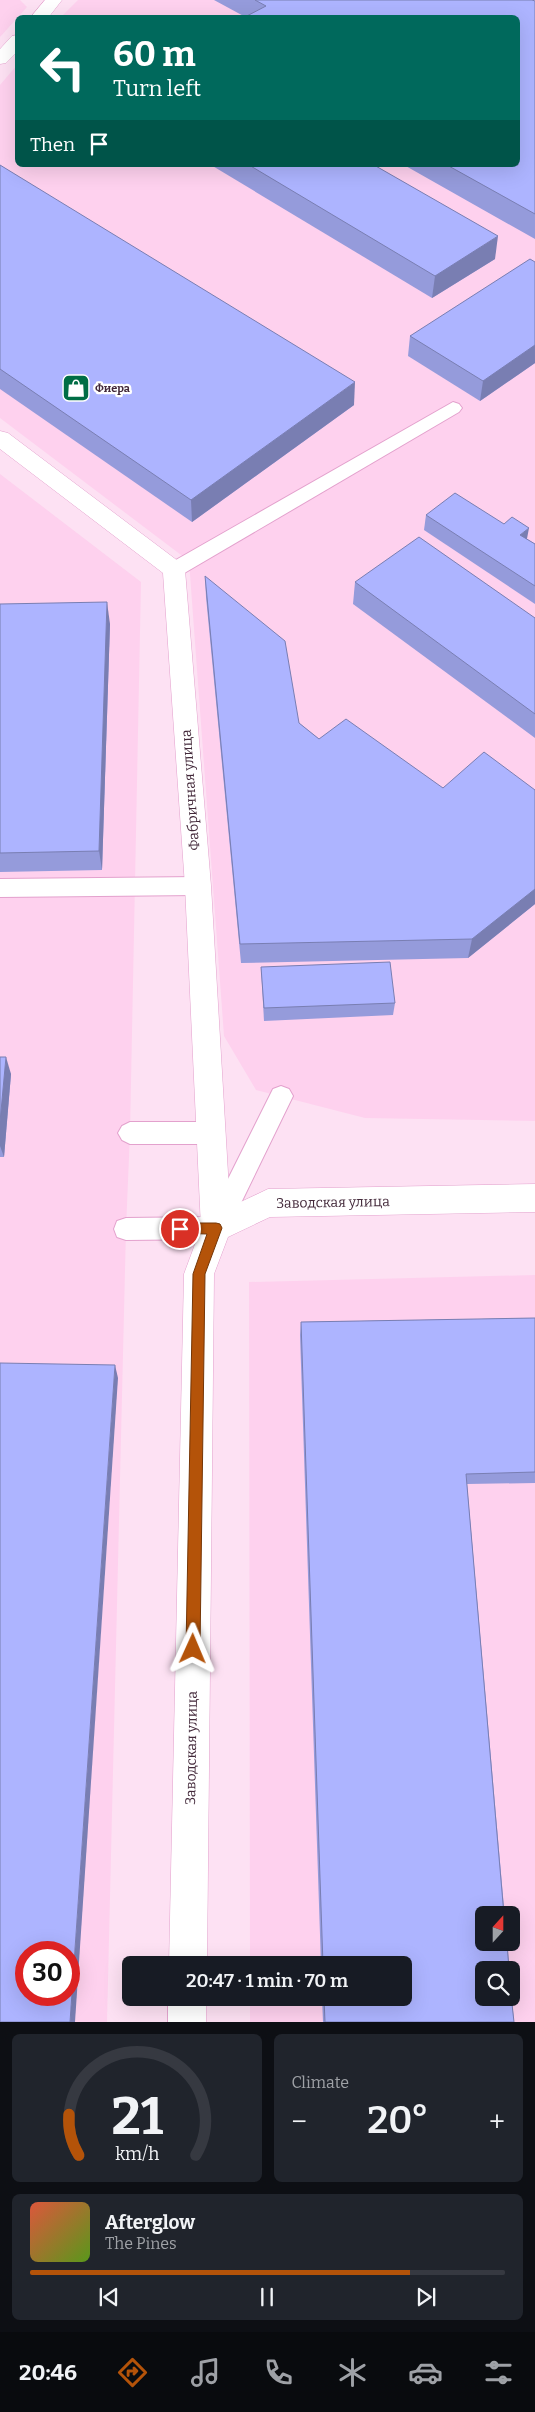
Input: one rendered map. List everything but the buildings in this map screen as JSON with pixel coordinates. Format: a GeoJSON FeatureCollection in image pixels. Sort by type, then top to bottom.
{"type":"FeatureCollection","features":[{"type":"Feature","properties":{"kind":"street"},"geometry":{"type":"LineString","coordinates":[[41,15],[54,0]]}},
{"type":"Feature","properties":{"kind":"street"},"geometry":{"type":"LineString","coordinates":[[0,59],[15,43]]}},
{"type":"Feature","properties":{"kind":"street"},"geometry":{"type":"LineString","coordinates":[[0,438],[182,573]]}},
{"type":"Feature","properties":{"kind":"street","name":"Фабричная улица"},"geometry":{"type":"LineString","coordinates":[[182,573],[216,1228]]}},
{"type":"Feature","properties":{"kind":"street","name":"Заводская улица"},"geometry":{"type":"LineString","coordinates":[[188,1956],[199,1274],[216,1228],[268,1203],[535,1198]]}},
{"type":"Feature","properties":{"kind":"street"},"geometry":{"type":"LineString","coordinates":[[187,2006],[187,2022]]}},
{"type":"Feature","properties":{"kind":"lane"},"geometry":{"type":"LineString","coordinates":[[182,573],[453,408]]}},
{"type":"Feature","properties":{"kind":"lane"},"geometry":{"type":"LineString","coordinates":[[0,888],[198,886]]}},
{"type":"Feature","properties":{"kind":"lane"},"geometry":{"type":"LineString","coordinates":[[126,1229],[216,1228],[281,1096]]}},
{"type":"Feature","properties":{"kind":"lane"},"geometry":{"type":"LineString","coordinates":[[130,1133],[211,1133]]}},
{"type":"Feature","properties":{"kind":"shaded area"},"geometry":{"type":"Polygon","coordinates":[[[0,0],[20,0],[27,7],[20,15],[15,15],[15,20],[0,37],[0,0]]]}},
{"type":"Feature","properties":{"kind":"shaded area"},"geometry":{"type":"Polygon","coordinates":[[[78,0],[535,0],[535,1121],[365,1118],[256,1090],[224,1036],[189,561],[0,418],[0,85],[15,67],[15,167],[520,167],[520,15],[63,15],[78,0]]]}},
{"type":"Feature","properties":{"kind":"shaded area"},"geometry":{"type":"Polygon","coordinates":[[[0,474],[141,582],[130,1133],[126,1229],[107,2022],[0,2022],[0,474]]]}},
{"type":"Feature","properties":{"kind":"shaded area"},"geometry":{"type":"Polygon","coordinates":[[[535,1275],[535,2022],[250,2022],[250,2006],[412,2006],[412,1956],[250,1956],[249,1282],[535,1275]]]}},
{"type":"Feature","properties":{"kind":"place","name":"Фиера"},"geometry":{"type":"Point","coordinates":[76,388]}},
{"type":"Feature","properties":{"kind":"route"},"geometry":{"type":"LineString","coordinates":[[180,1229],[216,1228],[199,1274],[193,1649]]}}]}
